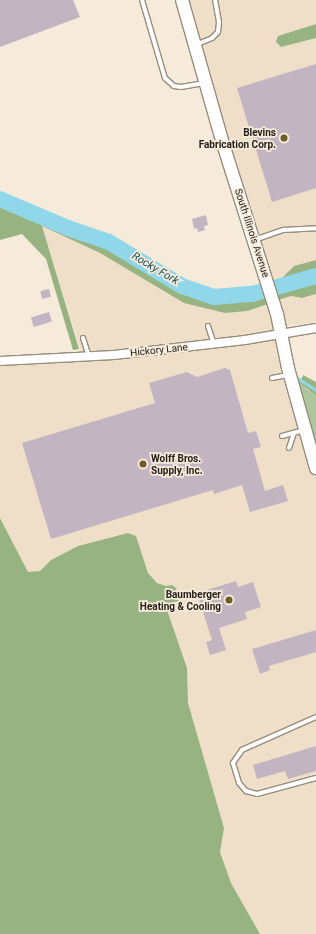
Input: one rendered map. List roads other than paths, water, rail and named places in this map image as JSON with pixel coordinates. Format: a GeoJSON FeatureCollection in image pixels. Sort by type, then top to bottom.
{"type":"FeatureCollection","features":[{"type":"Feature","properties":{"kind":"main road","name":"South Illinois Avenue"},"geometry":{"type":"LineString","coordinates":[[182,0],[276,310],[290,374],[299,431],[316,468]]}},
{"type":"Feature","properties":{"kind":"street","name":"Hickory Lane"},"geometry":{"type":"LineString","coordinates":[[0,361],[89,357],[214,344],[316,328]]}},
{"type":"Feature","properties":{"kind":"lane"},"geometry":{"type":"LineString","coordinates":[[142,0],[168,83],[181,87],[206,82]]}},
{"type":"Feature","properties":{"kind":"lane"},"geometry":{"type":"LineString","coordinates":[[195,45],[212,38],[218,32],[219,22],[215,0]]}},
{"type":"Feature","properties":{"kind":"lane"},"geometry":{"type":"LineString","coordinates":[[254,240],[283,230],[316,228]]}},
{"type":"Feature","properties":{"kind":"lane"},"geometry":{"type":"LineString","coordinates":[[208,326],[214,344]]}},
{"type":"Feature","properties":{"kind":"lane"},"geometry":{"type":"LineString","coordinates":[[84,338],[89,357]]}},
{"type":"Feature","properties":{"kind":"lane"},"geometry":{"type":"LineString","coordinates":[[272,378],[290,374]]}},
{"type":"Feature","properties":{"kind":"lane"},"geometry":{"type":"LineString","coordinates":[[282,436],[299,431]]}},
{"type":"Feature","properties":{"kind":"lane"},"geometry":{"type":"LineString","coordinates":[[289,448],[299,431]]}},
{"type":"Feature","properties":{"kind":"lane"},"geometry":{"type":"LineString","coordinates":[[316,717],[242,750],[233,763],[239,783],[246,791],[275,791],[316,778]]}},
{"type":"Feature","properties":{"kind":"waterway","name":"Rocky Fork"},"geometry":{"type":"LineString","coordinates":[[0,199],[68,228],[109,242],[182,286],[214,297],[252,294],[316,276]]}},
{"type":"Feature","properties":{"kind":"waterway"},"geometry":{"type":"LineString","coordinates":[[298,378],[316,390]]}},
{"type":"Feature","properties":{"kind":"place","name":"Blevins Fabrication Corp."},"geometry":{"type":"Point","coordinates":[284,138]}},
{"type":"Feature","properties":{"kind":"place","name":"Wolff Bros. Supply, Inc."},"geometry":{"type":"Point","coordinates":[143,464]}},
{"type":"Feature","properties":{"kind":"place","name":"Baumberger Heating & Cooling"},"geometry":{"type":"Point","coordinates":[229,600]}}]}
